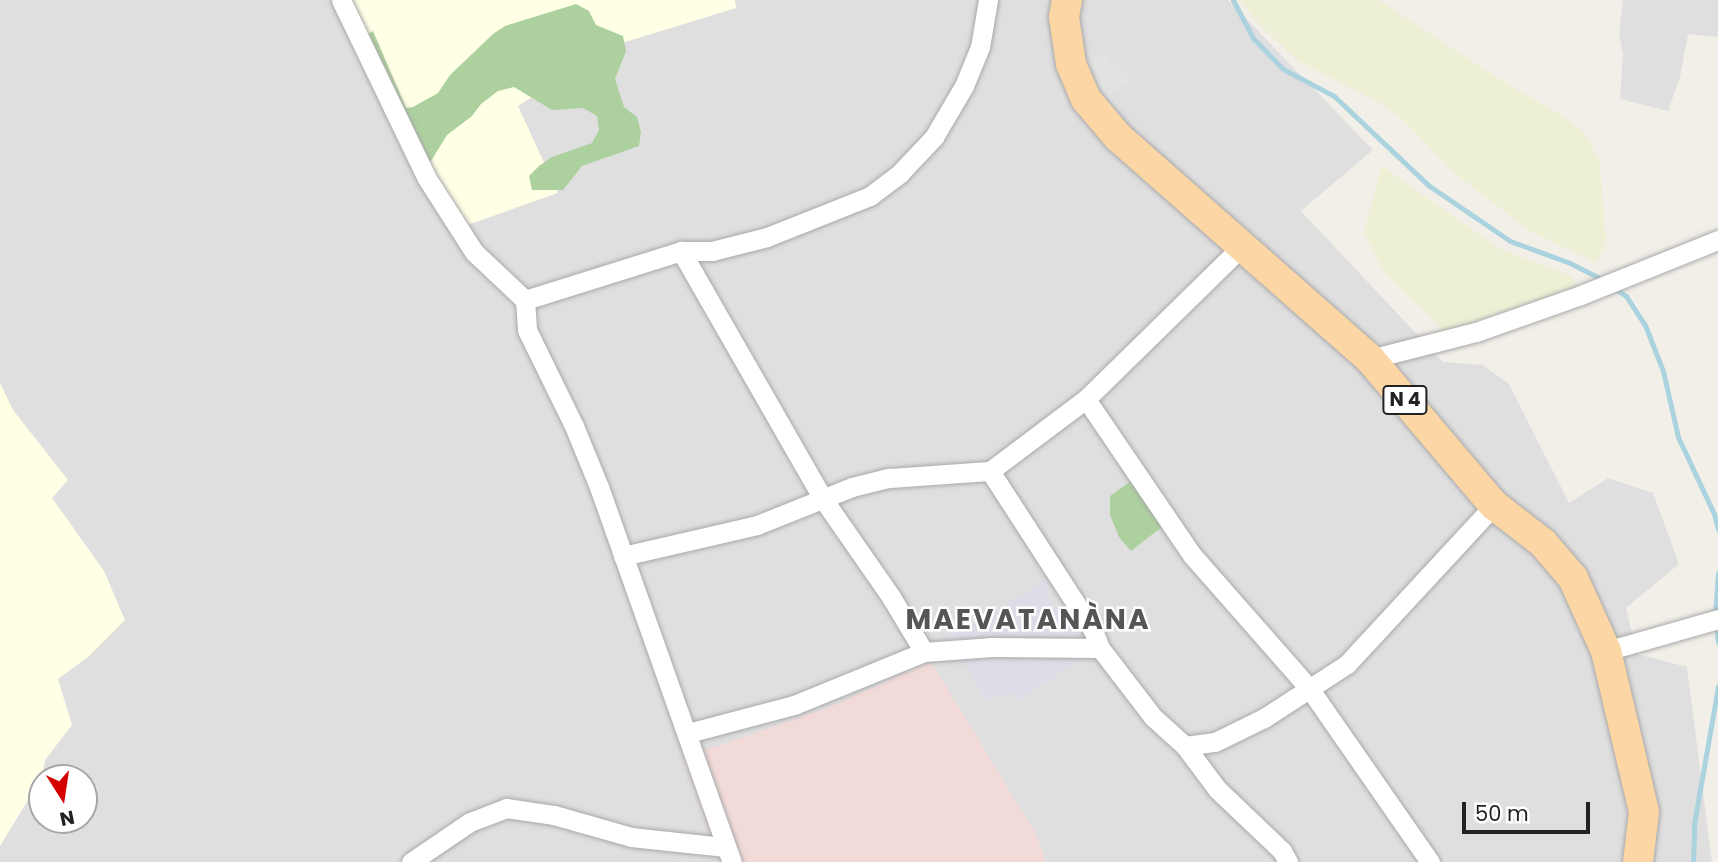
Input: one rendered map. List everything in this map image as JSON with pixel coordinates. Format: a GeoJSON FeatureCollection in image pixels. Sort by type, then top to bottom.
{"type":"FeatureCollection","features":[{"type":"Feature","properties":{"kind":"main road","name":"N 4"},"geometry":{"type":"LineString","coordinates":[[1067,0],[1064,18],[1070,64],[1086,99],[1118,137],[1370,359],[1494,505],[1543,542],[1573,578],[1606,651],[1644,812],[1638,862]]}},
{"type":"Feature","properties":{"kind":"street"},"geometry":{"type":"LineString","coordinates":[[341,0],[426,177],[474,252],[526,300],[527,330],[574,426],[688,733],[728,855],[631,837],[554,814],[506,808],[470,822],[411,862]]}},
{"type":"Feature","properties":{"kind":"street"},"geometry":{"type":"LineString","coordinates":[[526,300],[681,251],[712,251],[766,237],[870,196],[900,173],[934,137],[964,86],[980,47],[988,0]]}},
{"type":"Feature","properties":{"kind":"street"},"geometry":{"type":"LineString","coordinates":[[1370,359],[1476,332],[1581,295],[1718,240]]}},
{"type":"Feature","properties":{"kind":"street"},"geometry":{"type":"LineString","coordinates":[[623,556],[757,524],[889,478],[990,471],[1045,433],[1086,399],[1242,246]]}},
{"type":"Feature","properties":{"kind":"street"},"geometry":{"type":"LineString","coordinates":[[681,251],[823,499],[891,597],[924,652]]}},
{"type":"Feature","properties":{"kind":"street"},"geometry":{"type":"LineString","coordinates":[[1086,399],[1192,555],[1309,688],[1430,862]]}},
{"type":"Feature","properties":{"kind":"street"},"geometry":{"type":"LineString","coordinates":[[990,471],[1093,630],[1100,648],[1153,717],[1185,746],[1217,789],[1282,851],[1288,862]]}},
{"type":"Feature","properties":{"kind":"street"},"geometry":{"type":"LineString","coordinates":[[1185,746],[1215,742],[1264,718],[1347,664],[1494,505]]}},
{"type":"Feature","properties":{"kind":"street"},"geometry":{"type":"LineString","coordinates":[[1606,651],[1718,619]]}},
{"type":"Feature","properties":{"kind":"street"},"geometry":{"type":"LineString","coordinates":[[688,733],[794,705],[924,652],[992,647],[1100,648]]}},
{"type":"Feature","properties":{"kind":"shaded area"},"geometry":{"type":"Polygon","coordinates":[[[0,0],[1228,0],[1373,150],[1301,211],[1443,362],[1483,365],[1509,384],[1569,503],[1608,478],[1653,493],[1679,564],[1626,608],[1637,654],[1687,667],[1712,862],[0,862],[0,0]]]}},
{"type":"Feature","properties":{"kind":"shaded area"},"geometry":{"type":"Polygon","coordinates":[[[338,0],[735,0],[736,8],[612,46],[518,106],[558,193],[453,230],[338,0]]]}},
{"type":"Feature","properties":{"kind":"shaded area"},"geometry":{"type":"Polygon","coordinates":[[[1240,0],[1379,0],[1507,84],[1565,117],[1586,135],[1600,162],[1606,243],[1596,263],[1530,231],[1454,173],[1401,118],[1378,102],[1297,60],[1261,26],[1240,0]]]}},
{"type":"Feature","properties":{"kind":"shaded area"},"geometry":{"type":"Polygon","coordinates":[[[1623,0],[1718,0],[1718,37],[1688,34],[1680,77],[1668,111],[1620,99],[1623,54],[1619,35],[1623,0]]]}},
{"type":"Feature","properties":{"kind":"shaded area"},"geometry":{"type":"Polygon","coordinates":[[[1105,55],[1131,80],[1112,95],[1119,103],[1102,117],[1072,59],[1105,55]]]}},
{"type":"Feature","properties":{"kind":"shaded area"},"geometry":{"type":"Polygon","coordinates":[[[1382,166],[1499,248],[1571,276],[1578,287],[1444,331],[1384,272],[1364,231],[1382,166]]]}},
{"type":"Feature","properties":{"kind":"shaded area"},"geometry":{"type":"Polygon","coordinates":[[[0,383],[13,410],[68,480],[52,498],[104,571],[125,620],[88,657],[58,679],[72,725],[44,764],[28,764],[28,800],[0,846],[0,383]]]}},
{"type":"Feature","properties":{"kind":"shaded area"},"geometry":{"type":"Polygon","coordinates":[[[1055,573],[1060,582],[1046,591],[1055,608],[1070,600],[1093,640],[939,639],[1016,599],[1055,573]]]}},
{"type":"Feature","properties":{"kind":"shaded area"},"geometry":{"type":"Polygon","coordinates":[[[1086,657],[1018,700],[1016,693],[986,699],[961,659],[1086,657]]]}},
{"type":"Feature","properties":{"kind":"shaded area"},"geometry":{"type":"Polygon","coordinates":[[[931,662],[1036,834],[1046,862],[720,862],[683,758],[827,708],[931,662]]]}},
{"type":"Feature","properties":{"kind":"green space"},"geometry":{"type":"Polygon","coordinates":[[[576,4],[589,11],[596,25],[623,36],[626,51],[615,79],[624,107],[637,117],[641,132],[639,146],[582,166],[563,190],[532,190],[529,176],[539,166],[552,157],[592,143],[599,130],[597,116],[583,108],[552,110],[514,87],[498,91],[481,104],[472,116],[447,135],[431,161],[418,168],[358,40],[373,31],[406,108],[413,107],[438,93],[450,75],[505,26],[576,4]]]}},
{"type":"Feature","properties":{"kind":"green space"},"geometry":{"type":"Polygon","coordinates":[[[1136,477],[1167,523],[1131,551],[1119,537],[1110,515],[1110,496],[1136,477]]]}},
{"type":"Feature","properties":{"kind":"waterway"},"geometry":{"type":"LineString","coordinates":[[1233,0],[1253,38],[1283,69],[1334,96],[1428,185],[1510,241],[1570,263],[1605,281]]}},
{"type":"Feature","properties":{"kind":"waterway"},"geometry":{"type":"LineString","coordinates":[[1613,287],[1626,296],[1645,325],[1663,371],[1678,437],[1714,514],[1718,529]]}},
{"type":"Feature","properties":{"kind":"waterway"},"geometry":{"type":"LineString","coordinates":[[1715,615],[1718,573]]}},
{"type":"Feature","properties":{"kind":"waterway"},"geometry":{"type":"LineString","coordinates":[[1716,624],[1718,642]]}},
{"type":"Feature","properties":{"kind":"waterway"},"geometry":{"type":"LineString","coordinates":[[1693,862],[1694,824],[1718,686]]}},
{"type":"Feature","properties":{"kind":"district","name":"MAEVATANÀNA"},"geometry":{"type":"Point","coordinates":[1028,620]}}]}
